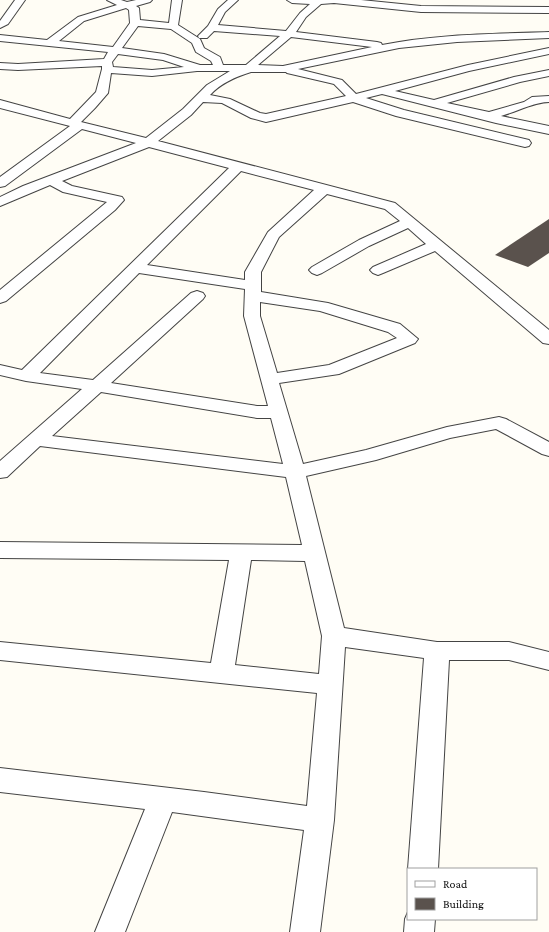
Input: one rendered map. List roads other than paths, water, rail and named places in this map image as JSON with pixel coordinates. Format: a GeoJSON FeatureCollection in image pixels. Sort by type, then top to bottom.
{"type":"FeatureCollection","features":[{"type":"Feature","properties":{"kind":"street"},"geometry":{"type":"LineString","coordinates":[[0,25],[6,22],[20,0]]}},
{"type":"Feature","properties":{"kind":"street"},"geometry":{"type":"LineString","coordinates":[[0,183],[76,124],[102,93],[107,66],[115,50],[135,23],[134,8],[112,0]]}},
{"type":"Feature","properties":{"kind":"street"},"geometry":{"type":"LineString","coordinates":[[51,42],[81,19],[104,11],[147,0]]}},
{"type":"Feature","properties":{"kind":"street"},"geometry":{"type":"LineString","coordinates":[[173,26],[177,0]]}},
{"type":"Feature","properties":{"kind":"street"},"geometry":{"type":"LineString","coordinates":[[196,41],[212,28],[221,11],[233,0]]}},
{"type":"Feature","properties":{"kind":"street"},"geometry":{"type":"LineString","coordinates":[[292,0],[318,2],[334,0],[413,8],[549,10]]}},
{"type":"Feature","properties":{"kind":"street"},"geometry":{"type":"LineString","coordinates":[[0,202],[20,192],[148,143],[187,112],[211,87],[230,75],[248,69],[289,34],[303,15],[318,2]]}},
{"type":"Feature","properties":{"kind":"street"},"geometry":{"type":"LineString","coordinates":[[433,42],[445,9]]}},
{"type":"Feature","properties":{"kind":"street"},"geometry":{"type":"LineString","coordinates":[[135,23],[173,26],[196,41],[200,50],[216,59],[219,68]]}},
{"type":"Feature","properties":{"kind":"street"},"geometry":{"type":"LineString","coordinates":[[212,28],[289,34],[389,47]]}},
{"type":"Feature","properties":{"kind":"street"},"geometry":{"type":"LineString","coordinates":[[1,66],[107,66],[152,73],[175,72],[199,68],[283,69],[389,47],[433,42],[549,35]]}},
{"type":"Feature","properties":{"kind":"street"},"geometry":{"type":"LineString","coordinates":[[0,38],[51,42],[164,57],[199,68]]}},
{"type":"Feature","properties":{"kind":"street"},"geometry":{"type":"LineString","coordinates":[[319,62],[315,50],[318,43],[326,38]]}},
{"type":"Feature","properties":{"kind":"street"},"geometry":{"type":"LineString","coordinates":[[25,49],[37,41]]}},
{"type":"Feature","properties":{"kind":"street"},"geometry":{"type":"LineString","coordinates":[[200,98],[224,100],[249,113],[266,118],[354,98],[468,68],[549,51]]}},
{"type":"Feature","properties":{"kind":"street"},"geometry":{"type":"LineString","coordinates":[[1,66],[14,57]]}},
{"type":"Feature","properties":{"kind":"street"},"geometry":{"type":"LineString","coordinates":[[283,69],[338,82],[354,98],[400,112],[525,143]]}},
{"type":"Feature","properties":{"kind":"street"},"geometry":{"type":"LineString","coordinates":[[433,104],[518,79],[549,73]]}},
{"type":"Feature","properties":{"kind":"street"},"geometry":{"type":"LineString","coordinates":[[382,90],[433,104],[490,116],[496,120],[549,130]]}},
{"type":"Feature","properties":{"kind":"street"},"geometry":{"type":"LineString","coordinates":[[490,116],[528,104],[536,99],[549,99]]}},
{"type":"Feature","properties":{"kind":"street"},"geometry":{"type":"LineString","coordinates":[[0,104],[390,206],[549,339]]}},
{"type":"Feature","properties":{"kind":"street"},"geometry":{"type":"LineString","coordinates":[[528,104],[549,109]]}},
{"type":"Feature","properties":{"kind":"street"},"geometry":{"type":"LineString","coordinates":[[26,376],[239,166]]}},
{"type":"Feature","properties":{"kind":"street"},"geometry":{"type":"LineString","coordinates":[[3,292],[117,200],[68,189],[51,180]]}},
{"type":"Feature","properties":{"kind":"street"},"geometry":{"type":"LineString","coordinates":[[0,188],[20,192]]}},
{"type":"Feature","properties":{"kind":"street"},"geometry":{"type":"LineString","coordinates":[[305,932],[320,820],[334,636],[295,472],[252,316],[252,272],[273,235],[324,188]]}},
{"type":"Feature","properties":{"kind":"street"},"geometry":{"type":"LineString","coordinates":[[317,270],[364,243],[410,222]]}},
{"type":"Feature","properties":{"kind":"street"},"geometry":{"type":"LineString","coordinates":[[378,270],[436,245]]}},
{"type":"Feature","properties":{"kind":"street"},"geometry":{"type":"LineString","coordinates":[[137,268],[322,306],[394,328],[409,339],[333,370],[269,378]]}},
{"type":"Feature","properties":{"kind":"street"},"geometry":{"type":"LineString","coordinates":[[0,472],[197,296]]}},
{"type":"Feature","properties":{"kind":"street"},"geometry":{"type":"LineString","coordinates":[[0,370],[26,376],[257,412],[278,412]]}},
{"type":"Feature","properties":{"kind":"street"},"geometry":{"type":"LineString","coordinates":[[36,440],[295,472],[370,456],[447,433],[499,423],[549,450]]}},
{"type":"Feature","properties":{"kind":"street"},"geometry":{"type":"LineString","coordinates":[[0,550],[315,553]]}},
{"type":"Feature","properties":{"kind":"street"},"geometry":{"type":"LineString","coordinates":[[220,674],[241,552]]}},
{"type":"Feature","properties":{"kind":"street"},"geometry":{"type":"LineString","coordinates":[[334,636],[438,651],[509,651],[549,661]]}},
{"type":"Feature","properties":{"kind":"street"},"geometry":{"type":"LineString","coordinates":[[0,651],[331,685]]}},
{"type":"Feature","properties":{"kind":"street"},"geometry":{"type":"LineString","coordinates":[[423,868],[438,651]]}},
{"type":"Feature","properties":{"kind":"street"},"geometry":{"type":"LineString","coordinates":[[0,780],[163,799],[320,820]]}},
{"type":"Feature","properties":{"kind":"street"},"geometry":{"type":"LineString","coordinates":[[110,932],[163,799]]}},
{"type":"Feature","properties":{"kind":"street"},"geometry":{"type":"LineString","coordinates":[[419,932],[420,920]]}}]}
